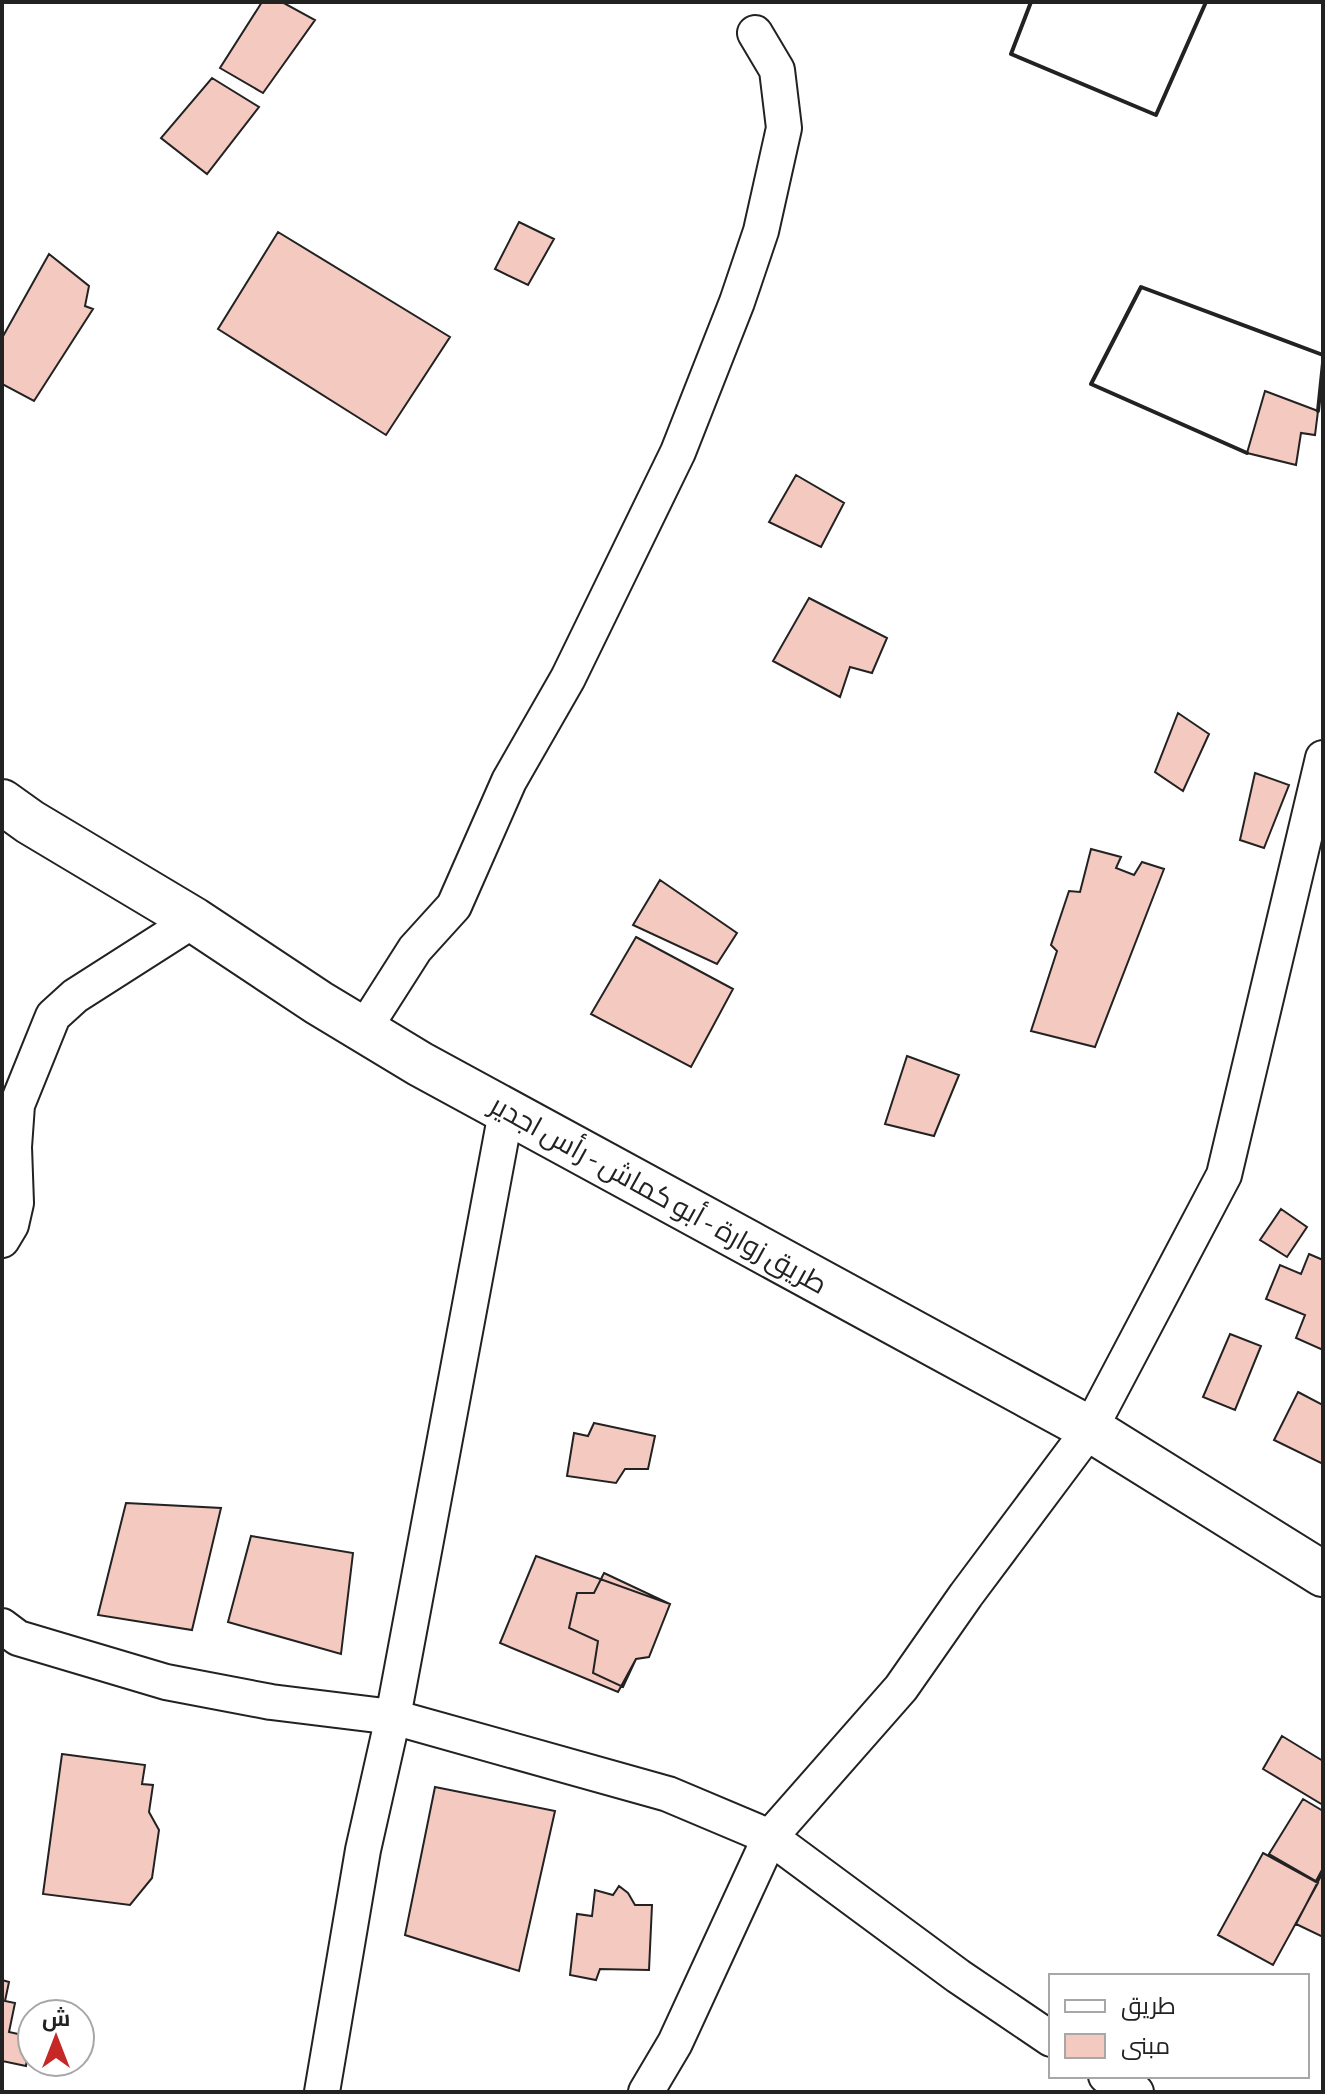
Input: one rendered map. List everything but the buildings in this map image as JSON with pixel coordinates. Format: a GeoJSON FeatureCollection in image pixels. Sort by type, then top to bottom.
{"type":"FeatureCollection","features":[{"type":"Feature","properties":{"kind":"main road","name":"طريق زوارة - أبو كماش - رأس اجدير"},"geometry":{"type":"LineString","coordinates":[[2,802],[420,1064],[1090,1429],[1323,1574]]}},
{"type":"Feature","properties":{"kind":"street"},"geometry":{"type":"LineString","coordinates":[[364,1029],[415,949],[454,906],[509,781],[568,678],[678,452],[737,302],[761,231],[784,128],[777,70],[755,33]]}},
{"type":"Feature","properties":{"kind":"street"},"geometry":{"type":"LineString","coordinates":[[646,2092],[675,2043],[770,1837],[901,1688],[1090,1429],[1224,1175],[1323,758]]}},
{"type":"Feature","properties":{"kind":"street"},"geometry":{"type":"LineString","coordinates":[[2,1240],[11,1225],[16,1203],[14,1147],[17,1105],[53,1016],[75,996],[194,920]]}},
{"type":"Feature","properties":{"kind":"street"},"geometry":{"type":"LineString","coordinates":[[322,2092],[363,1850],[393,1717],[506,1112]]}},
{"type":"Feature","properties":{"kind":"street"},"geometry":{"type":"LineString","coordinates":[[2,1626],[18,1638],[166,1682],[271,1702],[393,1717],[668,1794],[770,1837],[958,1976],[1049,2038]]}},
{"type":"Feature","properties":{"kind":"street"},"geometry":{"type":"LineString","coordinates":[[1110,2078],[1136,2092]]}},
{"type":"Feature","properties":{"kind":"wall"},"geometry":{"type":"LineString","coordinates":[[1031,2],[1011,54],[1156,115],[1206,2]]}},
{"type":"Feature","properties":{"kind":"wall"},"geometry":{"type":"LineString","coordinates":[[1247,453],[1091,384],[1141,287],[1323,355]]}},
{"type":"Feature","properties":{"kind":"wall"},"geometry":{"type":"LineString","coordinates":[[1318,411],[1323,363]]}}]}
